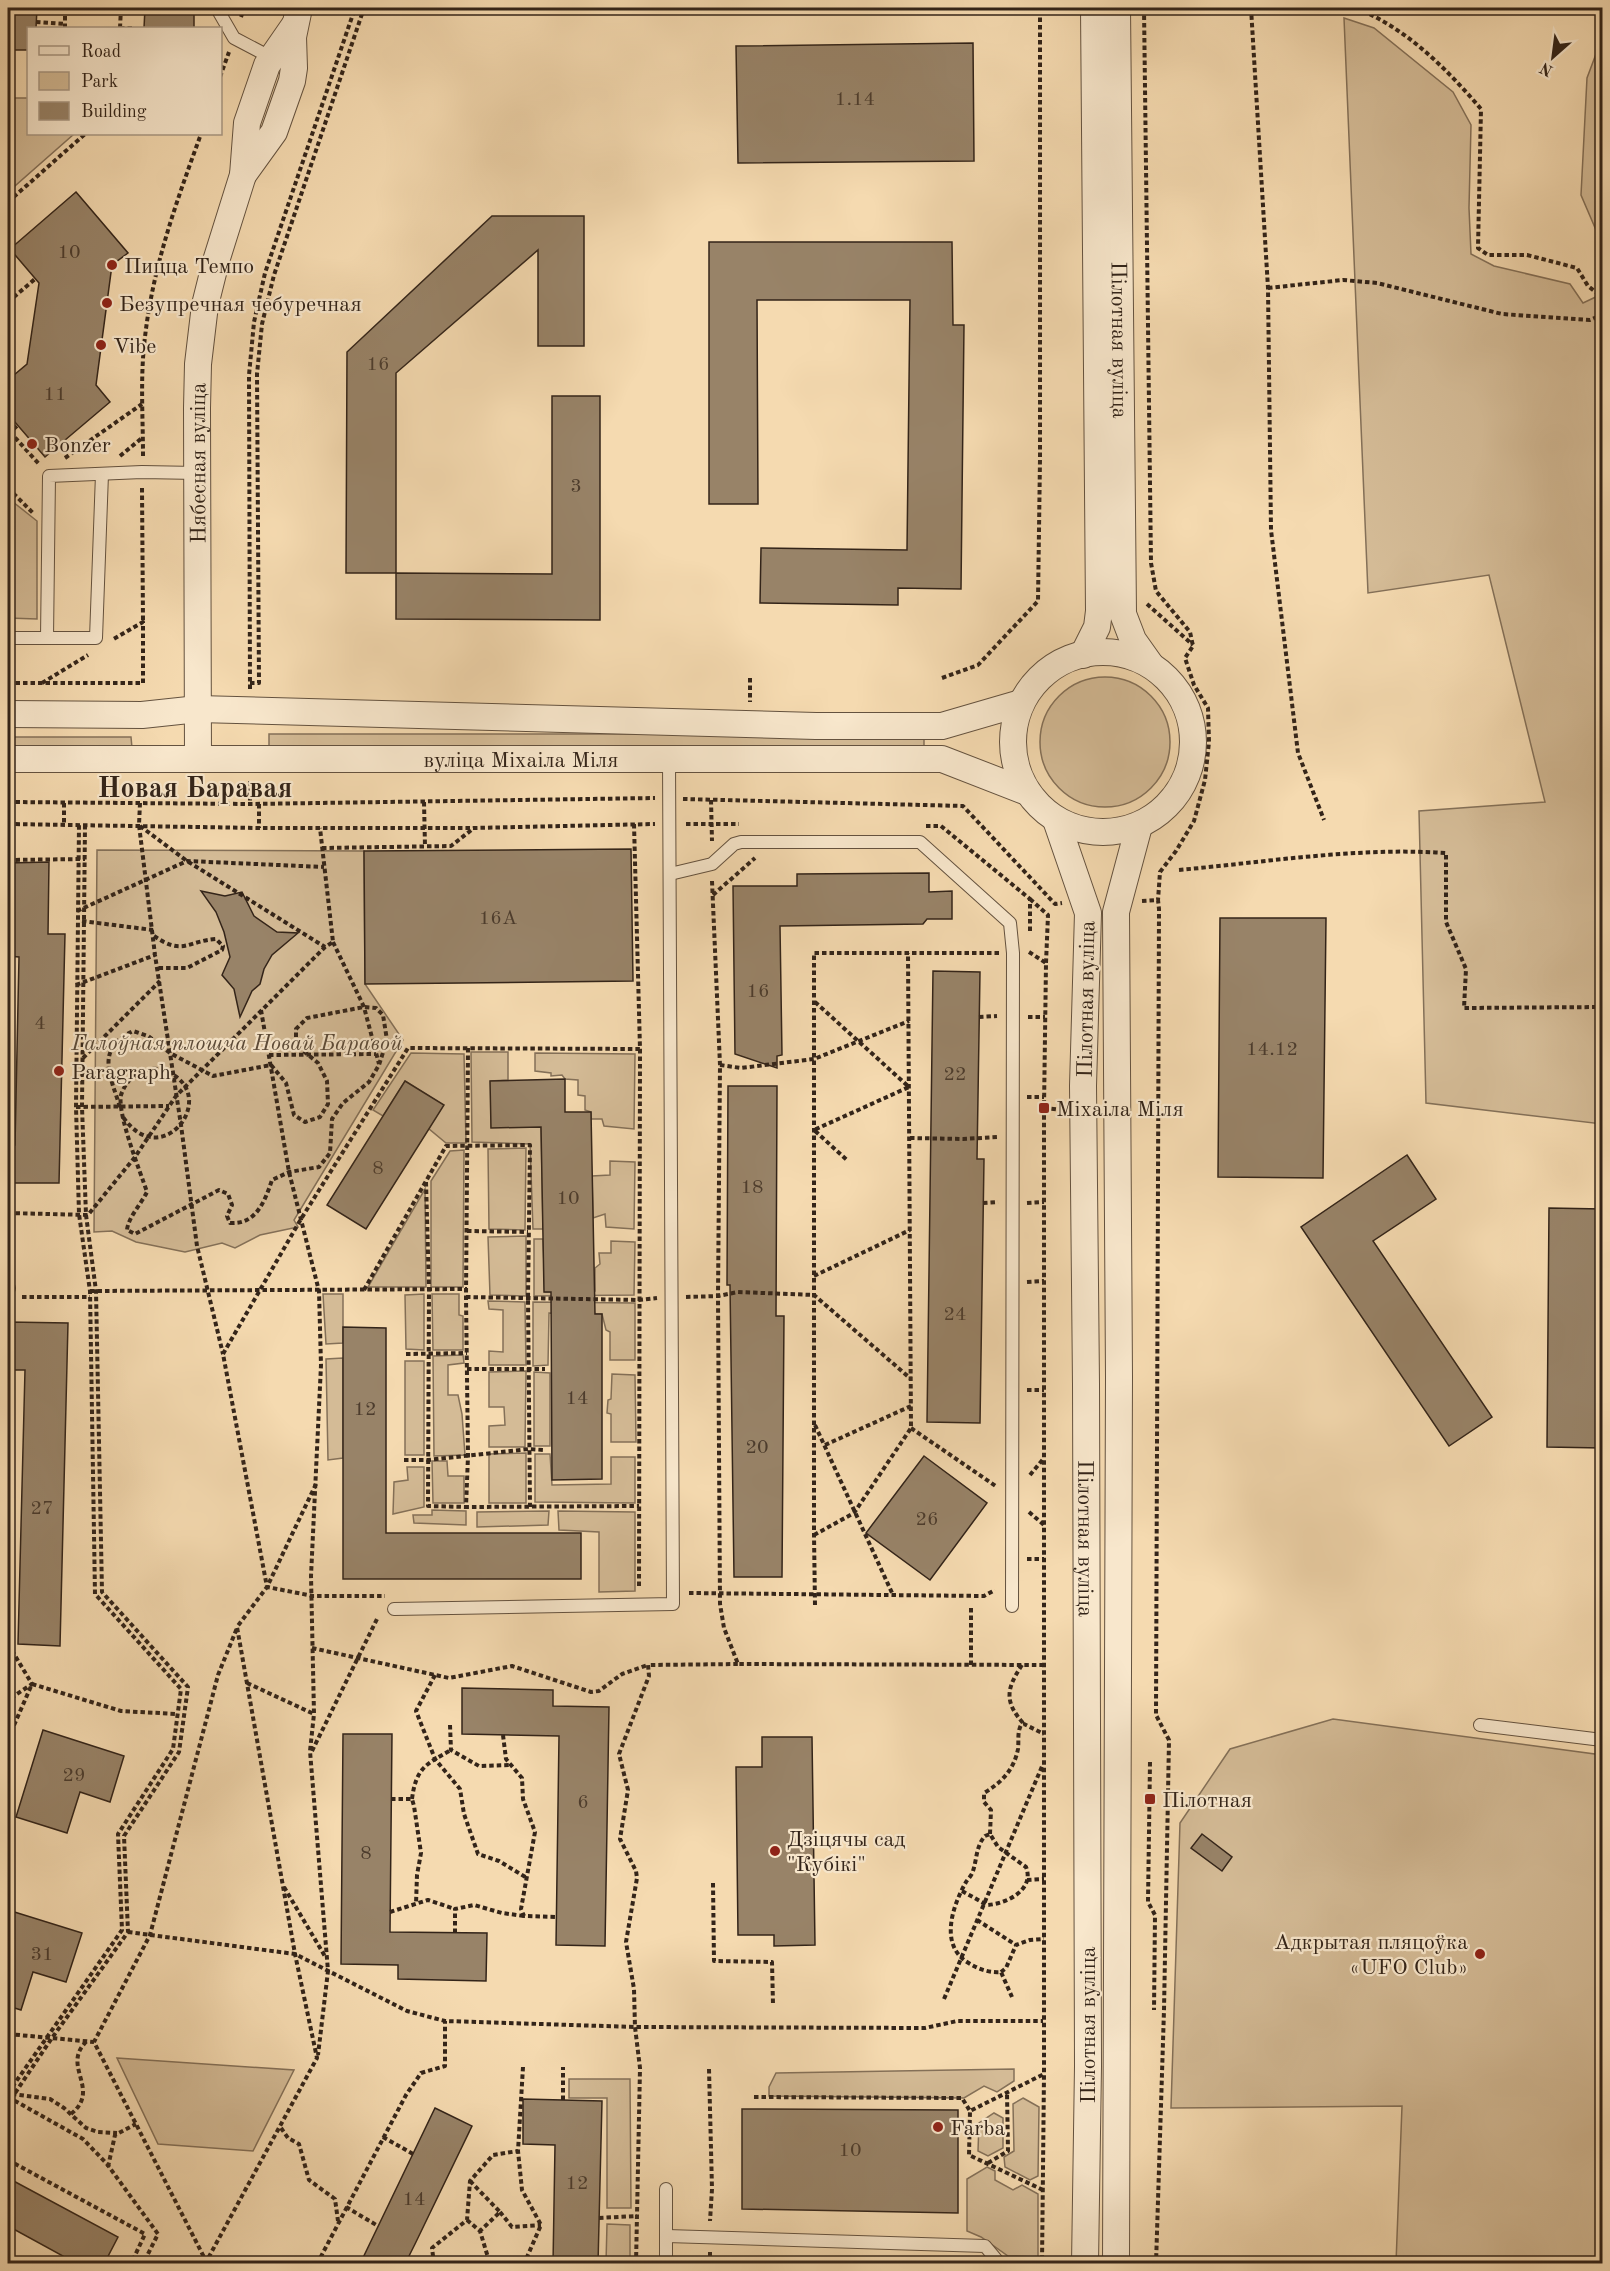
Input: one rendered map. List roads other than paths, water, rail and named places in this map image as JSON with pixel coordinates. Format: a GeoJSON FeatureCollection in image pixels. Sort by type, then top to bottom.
{"type":"FeatureCollection","features":[{"type":"Feature","properties":{"kind":"street","name":"Пілотная вуліца"},"geometry":{"type":"LineString","coordinates":[[1083,655],[1097,627],[1099,611],[1094,8]]}},
{"type":"Feature","properties":{"kind":"street","name":"Пілотная вуліца"},"geometry":{"type":"LineString","coordinates":[[1117,8],[1123,614],[1133,640],[1150,664]]}},
{"type":"Feature","properties":{"kind":"street","name":"Нябесная вуліца"},"geometry":{"type":"LineString","coordinates":[[198,759],[197,473],[198,386],[203,320],[213,269],[243,175],[247,123],[264,73],[297,17]]}},
{"type":"Feature","properties":{"kind":"street","name":"Нябесная вуліца"},"geometry":{"type":"LineString","coordinates":[[243,175],[274,132],[292,81],[297,17]]}},
{"type":"Feature","properties":{"kind":"street"},"geometry":{"type":"LineString","coordinates":[[1095,651],[1124,653],[1150,664],[1172,682],[1187,706],[1194,734],[1192,762],[1181,789],[1163,811],[1139,826],[1111,833],[1082,831],[1056,820],[1027,792],[1017,771],[1012,748],[1014,725],[1021,703],[1039,677],[1065,659],[1095,651]]}},
{"type":"Feature","properties":{"kind":"street","name":"вуліца Міхаіла Міля"},"geometry":{"type":"LineString","coordinates":[[8,714],[142,715],[198,709],[816,726],[942,726],[1021,703]]}},
{"type":"Feature","properties":{"kind":"street","name":"вуліца Міхаіла Міля"},"geometry":{"type":"LineString","coordinates":[[8,759],[942,759],[1027,792]]}},
{"type":"Feature","properties":{"kind":"street","name":"Пілотная вуліца"},"geometry":{"type":"LineString","coordinates":[[1056,820],[1088,913],[1083,1086],[1088,2066],[1085,2264]]}},
{"type":"Feature","properties":{"kind":"street","name":"Пілотная вуліца"},"geometry":{"type":"LineString","coordinates":[[1116,2264],[1119,1377],[1116,912],[1139,826]]}},
{"type":"Feature","properties":{"kind":"street"},"geometry":{"type":"LineString","coordinates":[[1088,2066],[1116,2066]]}},
{"type":"Feature","properties":{"kind":"lane"},"geometry":{"type":"LineString","coordinates":[[219,8],[234,38],[272,58]]}},
{"type":"Feature","properties":{"kind":"lane"},"geometry":{"type":"LineString","coordinates":[[47,638],[49,476],[142,472],[197,473]]}},
{"type":"Feature","properties":{"kind":"lane"},"geometry":{"type":"LineString","coordinates":[[8,638],[96,638],[102,474]]}},
{"type":"Feature","properties":{"kind":"lane"},"geometry":{"type":"LineString","coordinates":[[394,1609],[673,1604],[669,759]]}},
{"type":"Feature","properties":{"kind":"lane"},"geometry":{"type":"LineString","coordinates":[[670,874],[712,864],[734,844],[741,842],[920,842],[1010,923],[1013,953],[1012,1606]]}},
{"type":"Feature","properties":{"kind":"lane"},"geometry":{"type":"LineString","coordinates":[[1480,1725],[1602,1740]]}},
{"type":"Feature","properties":{"kind":"lane"},"geometry":{"type":"LineString","coordinates":[[666,2189],[666,2264]]}},
{"type":"Feature","properties":{"kind":"lane"},"geometry":{"type":"LineString","coordinates":[[666,2236],[985,2246],[1000,2264]]}},
{"type":"Feature","properties":{"kind":"place","name":"Пицца Темпо"},"geometry":{"type":"Point","coordinates":[112,265]}},
{"type":"Feature","properties":{"kind":"place","name":"Безупречная чебуречная"},"geometry":{"type":"Point","coordinates":[107,303]}},
{"type":"Feature","properties":{"kind":"place","name":"Vibe"},"geometry":{"type":"Point","coordinates":[101,345]}},
{"type":"Feature","properties":{"kind":"place","name":"Bonzer"},"geometry":{"type":"Point","coordinates":[32,444]}},
{"type":"Feature","properties":{"kind":"place","name":"Paragraph"},"geometry":{"type":"Point","coordinates":[59,1071]}},
{"type":"Feature","properties":{"kind":"place","name":"Міхаіла Міля"},"geometry":{"type":"Point","coordinates":[1044,1108]}},
{"type":"Feature","properties":{"kind":"place","name":"Пілотная"},"geometry":{"type":"Point","coordinates":[1150,1799]}},
{"type":"Feature","properties":{"kind":"place","name":"Дзіцячы сад \"Кубікі\""},"geometry":{"type":"Point","coordinates":[775,1851]}},
{"type":"Feature","properties":{"kind":"place","name":"Адкрытая пляцоўка «UFO Club»"},"geometry":{"type":"Point","coordinates":[1480,1954]}},
{"type":"Feature","properties":{"kind":"place","name":"Farba"},"geometry":{"type":"Point","coordinates":[938,2127]}},
{"type":"Feature","properties":{"kind":"district","name":"Новая Баравая"},"geometry":{"type":"Point","coordinates":[195,787]}},
{"type":"Feature","properties":{"kind":"park label","name":"Галоўная плошча Новай Баравой"},"geometry":{"type":"Point","coordinates":[237,1042]}}]}
